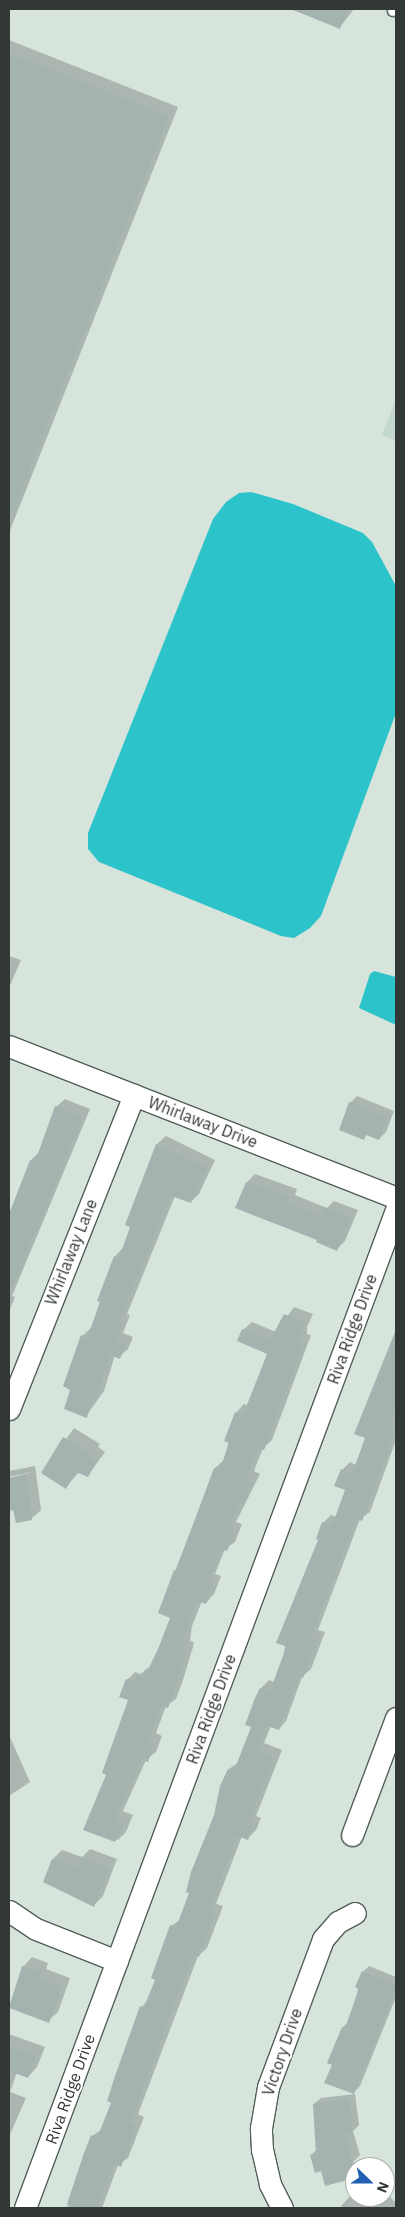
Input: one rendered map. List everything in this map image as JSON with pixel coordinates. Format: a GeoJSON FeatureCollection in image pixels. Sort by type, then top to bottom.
{"type":"FeatureCollection","features":[{"type":"Feature","properties":{"kind":"street","name":"Whirlaway Drive"},"geometry":{"type":"LineString","coordinates":[[9,1046],[396,1198]]}},
{"type":"Feature","properties":{"kind":"street","name":"Whirlaway Lane"},"geometry":{"type":"LineString","coordinates":[[9,1409],[134,1095]]}},
{"type":"Feature","properties":{"kind":"street","name":"Riva Ridge Drive"},"geometry":{"type":"LineString","coordinates":[[25,2208],[396,1210]]}},
{"type":"Feature","properties":{"kind":"street"},"geometry":{"type":"LineString","coordinates":[[352,1836],[396,1718]]}},
{"type":"Feature","properties":{"kind":"street"},"geometry":{"type":"LineString","coordinates":[[9,1910],[36,1929],[117,1961]]}},
{"type":"Feature","properties":{"kind":"street","name":"Victory Drive"},"geometry":{"type":"LineString","coordinates":[[282,2208],[270,2184],[262,2150],[261,2128],[268,2087],[321,1944],[338,1922],[355,1914]]}},
{"type":"Feature","properties":{"kind":"shaded area"},"geometry":{"type":"Polygon","coordinates":[[[396,399],[396,441],[382,435],[396,399]]]}},
{"type":"Feature","properties":{"kind":"water"},"geometry":{"type":"Polygon","coordinates":[[[251,492],[293,504],[363,533],[372,542],[396,586],[396,713],[321,916],[310,928],[294,938],[281,936],[99,862],[88,849],[88,833],[213,519],[226,502],[239,493],[251,492]]]}},
{"type":"Feature","properties":{"kind":"water"},"geometry":{"type":"Polygon","coordinates":[[[374,971],[396,977],[396,1025],[359,1008],[370,974],[374,971]]]}},
{"type":"Feature","properties":{"kind":"building"},"geometry":{"type":"Polygon","coordinates":[[[291,9],[348,9],[340,29],[291,9]]]}},
{"type":"Feature","properties":{"kind":"building"},"geometry":{"type":"Polygon","coordinates":[[[9,53],[169,116],[10,519],[9,519],[9,53]]]}},
{"type":"Feature","properties":{"kind":"building"},"geometry":{"type":"Polygon","coordinates":[[[349,1102],[388,1117],[379,1140],[366,1135],[364,1140],[339,1130],[349,1102]]]}},
{"type":"Feature","properties":{"kind":"building"},"geometry":{"type":"Polygon","coordinates":[[[55,1106],[83,1117],[9,1295],[9,1214],[30,1160],[35,1162],[55,1106]]]}},
{"type":"Feature","properties":{"kind":"building"},"geometry":{"type":"Polygon","coordinates":[[[156,1144],[207,1168],[191,1203],[171,1196],[119,1322],[123,1323],[116,1341],[125,1345],[120,1359],[110,1355],[96,1401],[92,1400],[87,1418],[64,1409],[70,1390],[63,1386],[81,1335],[87,1338],[101,1302],[97,1301],[114,1256],[119,1258],[130,1227],[125,1225],[156,1144]]]}},
{"type":"Feature","properties":{"kind":"building"},"geometry":{"type":"Polygon","coordinates":[[[246,1182],[290,1197],[288,1203],[321,1216],[325,1208],[351,1218],[337,1251],[316,1242],[317,1240],[235,1208],[246,1182]]]}},
{"type":"Feature","properties":{"kind":"building"},"geometry":{"type":"Polygon","coordinates":[[[284,1314],[305,1323],[299,1336],[299,1342],[304,1344],[264,1450],[258,1448],[246,1480],[252,1482],[243,1506],[238,1504],[229,1531],[234,1533],[227,1551],[221,1549],[208,1583],[213,1585],[206,1604],[197,1601],[185,1636],[182,1649],[186,1650],[185,1656],[175,1689],[168,1708],[161,1706],[148,1742],[154,1744],[148,1762],[141,1760],[132,1784],[130,1783],[116,1819],[125,1823],[115,1842],[83,1830],[106,1775],[102,1773],[128,1700],[119,1697],[126,1679],[135,1682],[137,1676],[144,1678],[158,1649],[170,1618],[158,1613],[174,1570],[176,1571],[214,1468],[220,1470],[229,1443],[224,1441],[235,1412],[243,1415],[267,1354],[237,1341],[242,1329],[270,1340],[284,1314]]]}},
{"type":"Feature","properties":{"kind":"building"},"geometry":{"type":"Polygon","coordinates":[[[395,1332],[396,1408],[389,1427],[396,1430],[362,1521],[356,1519],[311,1638],[318,1640],[303,1678],[299,1676],[279,1730],[267,1726],[257,1751],[275,1758],[248,1824],[253,1826],[248,1840],[237,1836],[209,1912],[215,1914],[199,1957],[194,1955],[178,1994],[131,2122],[137,2125],[121,2167],[114,2164],[97,2208],[79,2208],[67,2204],[91,2135],[97,2138],[111,2103],[107,2101],[115,2076],[140,2006],[144,2007],[155,1980],[151,1978],[170,1925],[176,1928],[189,1893],[186,1892],[191,1872],[214,1815],[220,1786],[228,1769],[234,1771],[251,1727],[245,1725],[260,1688],[270,1691],[285,1646],[276,1643],[318,1540],[316,1539],[322,1522],[332,1526],[345,1490],[334,1486],[341,1469],[352,1474],[365,1438],[354,1434],[395,1332]]]}},
{"type":"Feature","properties":{"kind":"building"},"geometry":{"type":"Polygon","coordinates":[[[63,1437],[91,1454],[89,1457],[97,1462],[88,1477],[76,1472],[66,1489],[41,1473],[63,1437]]]}},
{"type":"Feature","properties":{"kind":"building"},"geometry":{"type":"Polygon","coordinates":[[[26,1474],[32,1520],[16,1523],[13,1510],[9,1511],[9,1478],[26,1474]]]}},
{"type":"Feature","properties":{"kind":"building"},"geometry":{"type":"Polygon","coordinates":[[[80,1858],[109,1868],[94,1907],[43,1882],[52,1859],[76,1867],[80,1858]]]}},
{"type":"Feature","properties":{"kind":"building"},"geometry":{"type":"Polygon","coordinates":[[[22,1966],[40,1972],[38,1978],[62,1987],[49,2023],[9,2008],[22,1966]]]}},
{"type":"Feature","properties":{"kind":"building"},"geometry":{"type":"Polygon","coordinates":[[[362,1971],[396,1985],[396,1990],[354,2094],[324,2083],[332,2065],[327,2063],[342,2027],[345,2028],[359,1989],[355,1987],[362,1971]]]}},
{"type":"Feature","properties":{"kind":"building"},"geometry":{"type":"Polygon","coordinates":[[[9,2046],[36,2056],[28,2078],[9,2071],[9,2046]]]}},
{"type":"Feature","properties":{"kind":"building"},"geometry":{"type":"Polygon","coordinates":[[[349,2099],[353,2132],[346,2133],[351,2157],[345,2157],[345,2181],[325,2186],[321,2171],[315,2173],[310,2155],[316,2153],[313,2104],[349,2099]]]}}]}
